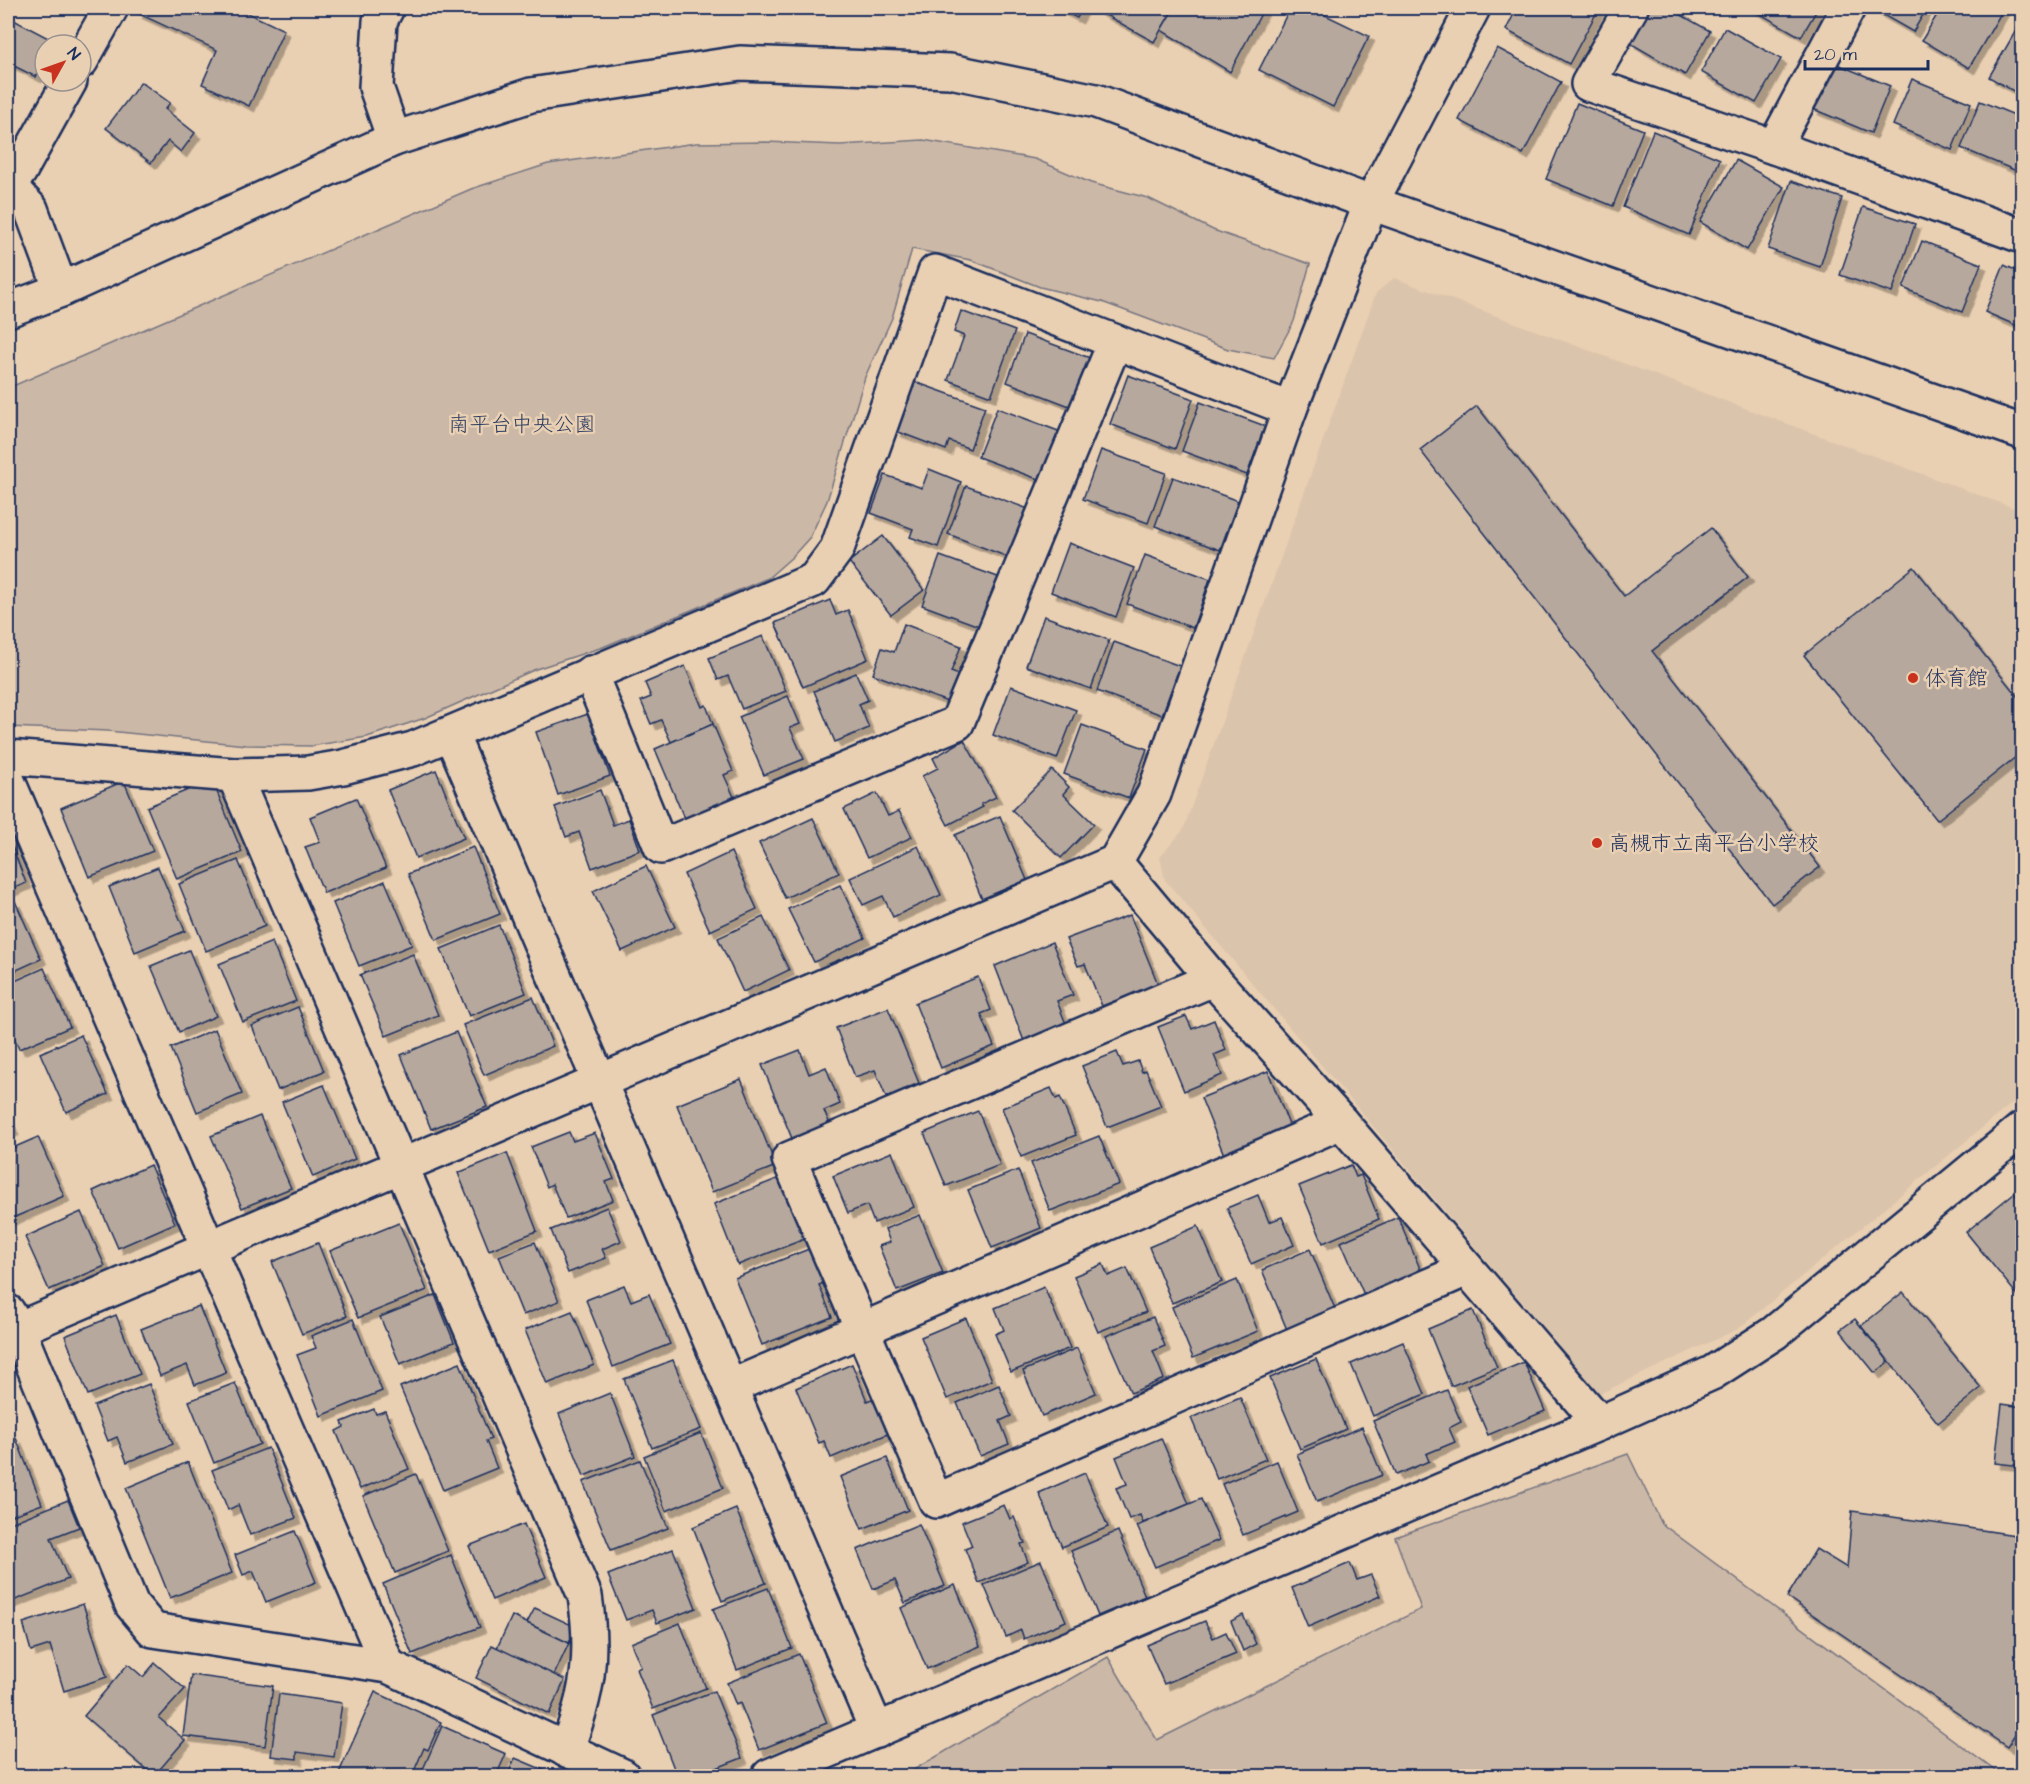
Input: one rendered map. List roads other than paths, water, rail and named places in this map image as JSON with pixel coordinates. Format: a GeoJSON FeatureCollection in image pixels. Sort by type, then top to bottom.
{"type":"FeatureCollection","features":[{"type":"Feature","properties":{"kind":"street"},"geometry":{"type":"LineString","coordinates":[[93,40],[111,8]]}},
{"type":"Feature","properties":{"kind":"street"},"geometry":{"type":"LineString","coordinates":[[387,8],[380,21],[376,87],[394,139]]}},
{"type":"Feature","properties":{"kind":"street"},"geometry":{"type":"LineString","coordinates":[[623,1776],[388,1666],[153,1630],[132,1605],[13,1320],[207,1248],[1115,862],[1154,794],[1290,410],[1371,203],[1473,8]]}},
{"type":"Feature","properties":{"kind":"street"},"geometry":{"type":"LineString","coordinates":[[1631,8],[1588,84],[1774,147],[2022,236]]}},
{"type":"Feature","properties":{"kind":"street"},"geometry":{"type":"LineString","coordinates":[[1774,147],[1848,8]]}},
{"type":"Feature","properties":{"kind":"street"},"geometry":{"type":"LineString","coordinates":[[8,310],[61,290],[394,139],[531,95],[740,63],[950,71],[1096,101],[1371,203],[2022,432]]}},
{"type":"Feature","properties":{"kind":"street"},"geometry":{"type":"LineString","coordinates":[[61,290],[31,209],[8,185],[20,171],[63,93]]}},
{"type":"Feature","properties":{"kind":"street"},"geometry":{"type":"LineString","coordinates":[[8,757],[234,775],[308,773],[343,767],[413,749],[451,734],[814,580],[837,549],[935,272],[1290,410]]}},
{"type":"Feature","properties":{"kind":"street"},"geometry":{"type":"LineString","coordinates":[[590,674],[661,847],[957,723],[1115,342]]}},
{"type":"Feature","properties":{"kind":"street"},"geometry":{"type":"LineString","coordinates":[[451,734],[877,1731]]}},
{"type":"Feature","properties":{"kind":"street"},"geometry":{"type":"LineString","coordinates":[[234,775],[585,1596],[590,1626],[590,1658],[579,1718],[566,1750]]}},
{"type":"Feature","properties":{"kind":"street"},"geometry":{"type":"LineString","coordinates":[[8,781],[388,1666]]}},
{"type":"Feature","properties":{"kind":"street"},"geometry":{"type":"LineString","coordinates":[[1115,862],[1213,979],[1341,1122],[1600,1423]]}},
{"type":"Feature","properties":{"kind":"street"},"geometry":{"type":"LineString","coordinates":[[1213,979],[789,1159],[936,1501],[1467,1269]]}},
{"type":"Feature","properties":{"kind":"street"},"geometry":{"type":"LineString","coordinates":[[730,1387],[1341,1122]]}},
{"type":"Feature","properties":{"kind":"street"},"geometry":{"type":"LineString","coordinates":[[769,1776],[837,1764],[877,1731],[1600,1423],[1712,1373],[1774,1333],[2022,1129]]}},
{"type":"Feature","properties":{"kind":"place","name":"体育館"},"geometry":{"type":"Point","coordinates":[1913,678]}},
{"type":"Feature","properties":{"kind":"place","name":"高槻市立南平台小学校"},"geometry":{"type":"Point","coordinates":[1597,843]}},
{"type":"Feature","properties":{"kind":"park label","name":"南平台中央公園"},"geometry":{"type":"Point","coordinates":[522,424]}}]}
